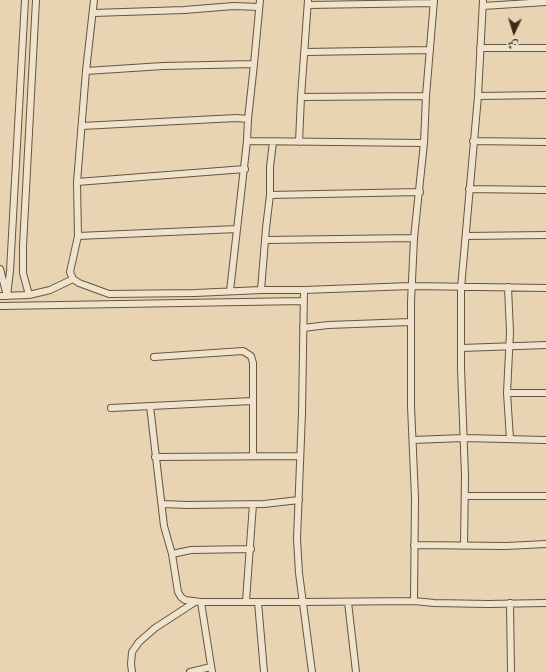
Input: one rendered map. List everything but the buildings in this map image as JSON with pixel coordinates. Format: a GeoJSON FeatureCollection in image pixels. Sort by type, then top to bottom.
{"type":"FeatureCollection","features":[{"type":"Feature","properties":{"kind":"street"},"geometry":{"type":"LineString","coordinates":[[7,296],[10,271],[25,0]]}},
{"type":"Feature","properties":{"kind":"street"},"geometry":{"type":"LineString","coordinates":[[29,295],[23,272],[23,246],[36,0]]}},
{"type":"Feature","properties":{"kind":"street"},"geometry":{"type":"LineString","coordinates":[[94,0],[86,70],[77,182],[78,236],[70,266],[70,272],[73,279],[78,283],[109,294],[195,293],[411,286],[461,288],[546,288]]}},
{"type":"Feature","properties":{"kind":"street"},"geometry":{"type":"LineString","coordinates":[[230,291],[245,169],[248,119],[260,0]]}},
{"type":"Feature","properties":{"kind":"street"},"geometry":{"type":"LineString","coordinates":[[299,142],[308,2],[434,1],[426,96],[424,144],[414,238],[411,286],[410,322],[415,498],[414,600]]}},
{"type":"Feature","properties":{"kind":"street"},"geometry":{"type":"LineString","coordinates":[[464,546],[465,496],[461,288],[478,96],[483,3],[546,2]]}},
{"type":"Feature","properties":{"kind":"street"},"geometry":{"type":"LineString","coordinates":[[93,13],[184,10],[234,6],[259,7]]}},
{"type":"Feature","properties":{"kind":"street"},"geometry":{"type":"LineString","coordinates":[[24,11],[35,11]]}},
{"type":"Feature","properties":{"kind":"street"},"geometry":{"type":"LineString","coordinates":[[480,48],[546,48]]}},
{"type":"Feature","properties":{"kind":"street"},"geometry":{"type":"LineString","coordinates":[[305,52],[430,50]]}},
{"type":"Feature","properties":{"kind":"street"},"geometry":{"type":"LineString","coordinates":[[86,70],[163,66],[254,64]]}},
{"type":"Feature","properties":{"kind":"street"},"geometry":{"type":"LineString","coordinates":[[478,96],[546,95]]}},
{"type":"Feature","properties":{"kind":"street"},"geometry":{"type":"LineString","coordinates":[[301,97],[426,96]]}},
{"type":"Feature","properties":{"kind":"street"},"geometry":{"type":"LineString","coordinates":[[82,126],[236,118],[248,119]]}},
{"type":"Feature","properties":{"kind":"street"},"geometry":{"type":"LineString","coordinates":[[474,141],[546,142]]}},
{"type":"Feature","properties":{"kind":"street"},"geometry":{"type":"LineString","coordinates":[[17,142],[28,143]]}},
{"type":"Feature","properties":{"kind":"street"},"geometry":{"type":"LineString","coordinates":[[247,142],[424,144]]}},
{"type":"Feature","properties":{"kind":"street"},"geometry":{"type":"LineString","coordinates":[[261,290],[270,195],[270,167],[273,142]]}},
{"type":"Feature","properties":{"kind":"street"},"geometry":{"type":"LineString","coordinates":[[77,182],[245,169]]}},
{"type":"Feature","properties":{"kind":"street"},"geometry":{"type":"LineString","coordinates":[[470,189],[546,190]]}},
{"type":"Feature","properties":{"kind":"street"},"geometry":{"type":"LineString","coordinates":[[270,195],[420,192]]}},
{"type":"Feature","properties":{"kind":"street"},"geometry":{"type":"LineString","coordinates":[[78,236],[237,229]]}},
{"type":"Feature","properties":{"kind":"street"},"geometry":{"type":"LineString","coordinates":[[466,236],[546,235]]}},
{"type":"Feature","properties":{"kind":"street"},"geometry":{"type":"LineString","coordinates":[[265,240],[414,238]]}},
{"type":"Feature","properties":{"kind":"street"},"geometry":{"type":"LineString","coordinates":[[0,269],[7,296]]}},
{"type":"Feature","properties":{"kind":"street"},"geometry":{"type":"LineString","coordinates":[[0,296],[29,295],[50,290],[73,279]]}},
{"type":"Feature","properties":{"kind":"street"},"geometry":{"type":"LineString","coordinates":[[508,287],[509,347],[507,393],[510,439]]}},
{"type":"Feature","properties":{"kind":"street"},"geometry":{"type":"LineString","coordinates":[[304,290],[297,539],[299,573],[312,672]]}},
{"type":"Feature","properties":{"kind":"street"},"geometry":{"type":"LineString","coordinates":[[109,294],[109,305]]}},
{"type":"Feature","properties":{"kind":"street"},"geometry":{"type":"LineString","coordinates":[[0,306],[303,301]]}},
{"type":"Feature","properties":{"kind":"street"},"geometry":{"type":"LineString","coordinates":[[303,328],[328,325],[410,322]]}},
{"type":"Feature","properties":{"kind":"street"},"geometry":{"type":"LineString","coordinates":[[461,348],[546,345]]}},
{"type":"Feature","properties":{"kind":"street"},"geometry":{"type":"LineString","coordinates":[[154,357],[243,351],[250,356],[253,363],[253,455]]}},
{"type":"Feature","properties":{"kind":"street"},"geometry":{"type":"LineString","coordinates":[[507,393],[546,393]]}},
{"type":"Feature","properties":{"kind":"street"},"geometry":{"type":"LineString","coordinates":[[111,408],[252,401]]}},
{"type":"Feature","properties":{"kind":"street"},"geometry":{"type":"LineString","coordinates":[[150,406],[164,526],[172,554],[178,592],[185,600],[198,602],[348,602],[414,600],[434,603],[546,603]]}},
{"type":"Feature","properties":{"kind":"street"},"geometry":{"type":"LineString","coordinates":[[413,440],[463,438],[546,440]]}},
{"type":"Feature","properties":{"kind":"street"},"geometry":{"type":"LineString","coordinates":[[155,457],[253,455],[300,456]]}},
{"type":"Feature","properties":{"kind":"street"},"geometry":{"type":"LineString","coordinates":[[465,496],[546,496]]}},
{"type":"Feature","properties":{"kind":"street"},"geometry":{"type":"LineString","coordinates":[[162,504],[253,504],[299,500]]}},
{"type":"Feature","properties":{"kind":"street"},"geometry":{"type":"LineString","coordinates":[[246,601],[251,549],[253,504]]}},
{"type":"Feature","properties":{"kind":"street"},"geometry":{"type":"LineString","coordinates":[[414,545],[506,546],[546,544]]}},
{"type":"Feature","properties":{"kind":"street"},"geometry":{"type":"LineString","coordinates":[[172,554],[191,550],[251,549]]}},
{"type":"Feature","properties":{"kind":"street"},"geometry":{"type":"LineString","coordinates":[[190,672],[211,670],[198,602]]}},
{"type":"Feature","properties":{"kind":"street"},"geometry":{"type":"LineString","coordinates":[[132,672],[132,652],[139,642],[155,628],[198,602]]}},
{"type":"Feature","properties":{"kind":"street"},"geometry":{"type":"LineString","coordinates":[[258,602],[264,672]]}},
{"type":"Feature","properties":{"kind":"street"},"geometry":{"type":"LineString","coordinates":[[348,602],[356,672]]}},
{"type":"Feature","properties":{"kind":"street"},"geometry":{"type":"LineString","coordinates":[[510,603],[511,672]]}}]}
